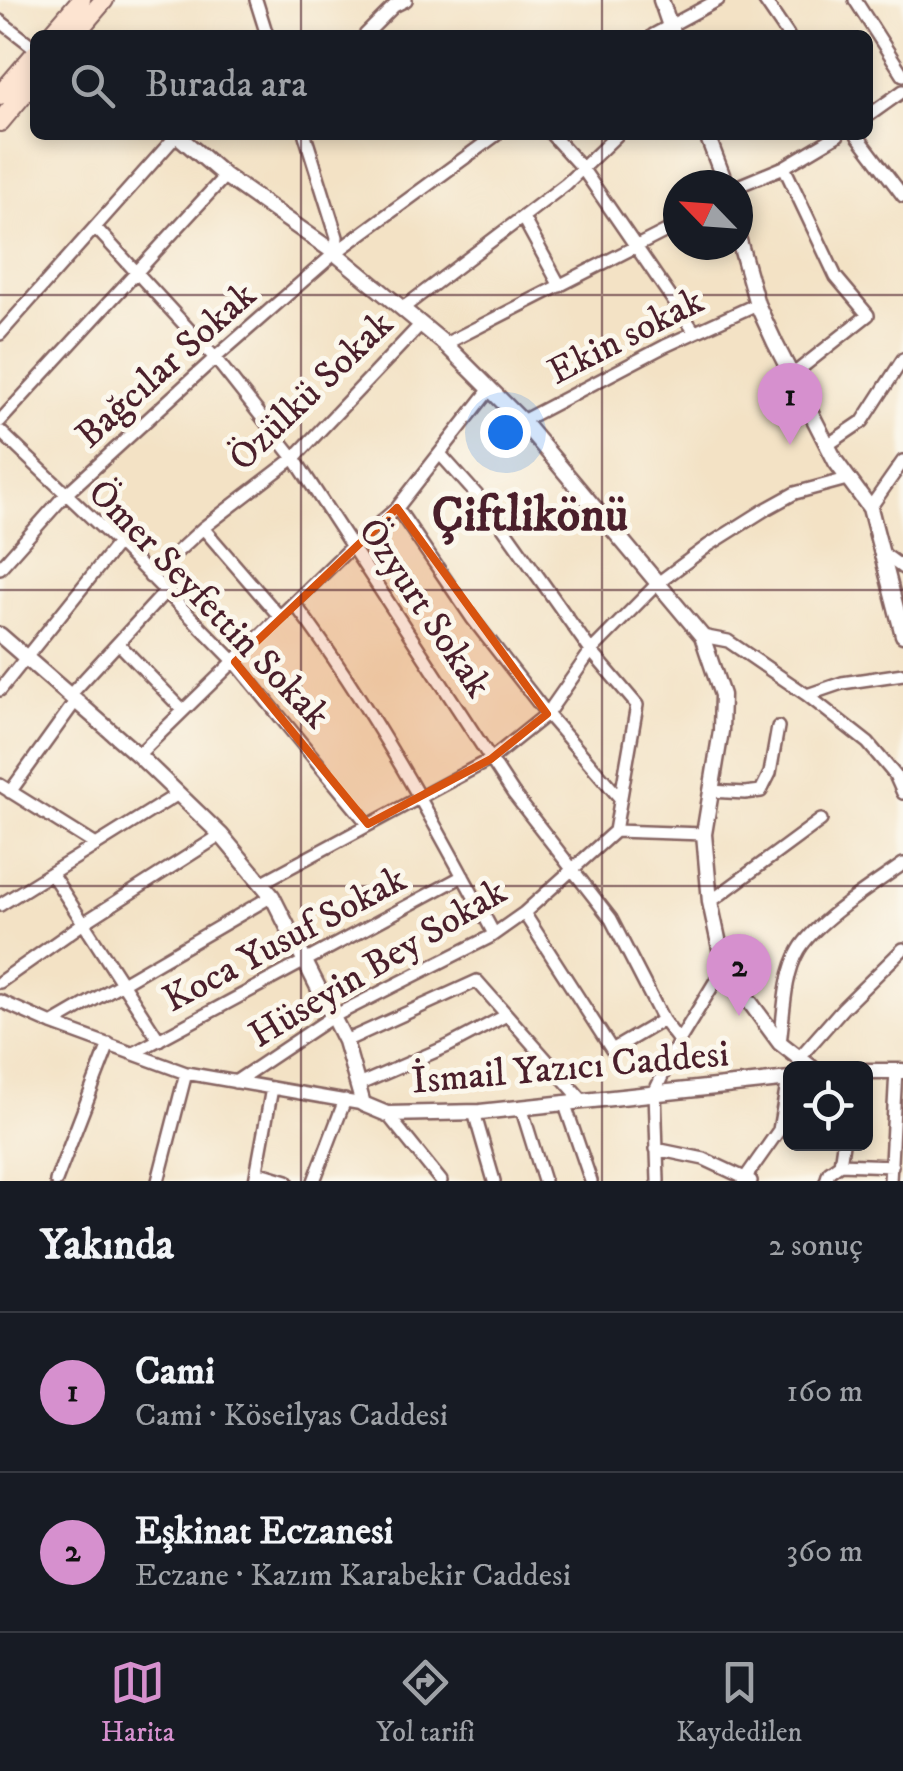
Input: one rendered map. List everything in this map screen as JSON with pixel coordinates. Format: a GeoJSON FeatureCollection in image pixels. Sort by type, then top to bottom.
{"type":"FeatureCollection","features":[{"type":"Feature","properties":{"kind":"main road"},"geometry":{"type":"LineString","coordinates":[[55,30],[81,0]]}},
{"type":"Feature","properties":{"kind":"main road"},"geometry":{"type":"LineString","coordinates":[[78,30],[104,0]]}},
{"type":"Feature","properties":{"kind":"main road"},"geometry":{"type":"LineString","coordinates":[[0,96],[30,57]]}},
{"type":"Feature","properties":{"kind":"main road"},"geometry":{"type":"LineString","coordinates":[[0,122],[30,86]]}},
{"type":"Feature","properties":{"kind":"street"},"geometry":{"type":"LineString","coordinates":[[256,0],[265,30]]}},
{"type":"Feature","properties":{"kind":"street"},"geometry":{"type":"LineString","coordinates":[[370,30],[394,6],[406,0]]}},
{"type":"Feature","properties":{"kind":"street"},"geometry":{"type":"LineString","coordinates":[[661,0],[671,30],[718,0]]}},
{"type":"Feature","properties":{"kind":"street"},"geometry":{"type":"LineString","coordinates":[[764,0],[785,30]]}},
{"type":"Feature","properties":{"kind":"street"},"geometry":{"type":"LineString","coordinates":[[855,0],[903,75]]}},
{"type":"Feature","properties":{"kind":"street"},"geometry":{"type":"LineString","coordinates":[[0,21],[30,47]]}},
{"type":"Feature","properties":{"kind":"street"},"geometry":{"type":"LineString","coordinates":[[873,112],[903,91]]}},
{"type":"Feature","properties":{"kind":"street"},"geometry":{"type":"LineString","coordinates":[[0,334],[173,140]]}},
{"type":"Feature","properties":{"kind":"street"},"geometry":{"type":"LineString","coordinates":[[183,140],[445,344],[522,421],[702,636],[722,696],[721,731],[704,834],[710,902],[724,967],[780,1043],[803,1061]]}},
{"type":"Feature","properties":{"kind":"street"},"geometry":{"type":"LineString","coordinates":[[307,140],[337,238],[334,254]]}},
{"type":"Feature","properties":{"kind":"street","name":"Bağcılar Sokak"},"geometry":{"type":"LineString","coordinates":[[0,568],[65,495],[334,254],[489,140]]}},
{"type":"Feature","properties":{"kind":"street"},"geometry":{"type":"LineString","coordinates":[[557,140],[582,168],[694,331]]}},
{"type":"Feature","properties":{"kind":"street"},"geometry":{"type":"LineString","coordinates":[[403,308],[523,218],[612,140]]}},
{"type":"Feature","properties":{"kind":"street"},"geometry":{"type":"LineString","coordinates":[[709,140],[720,170]]}},
{"type":"Feature","properties":{"kind":"street"},"geometry":{"type":"LineString","coordinates":[[753,180],[830,140]]}},
{"type":"Feature","properties":{"kind":"street"},"geometry":{"type":"LineString","coordinates":[[861,140],[903,196]]}},
{"type":"Feature","properties":{"kind":"street"},"geometry":{"type":"LineString","coordinates":[[784,167],[836,276],[868,315],[792,376]]}},
{"type":"Feature","properties":{"kind":"street"},"geometry":{"type":"LineString","coordinates":[[0,421],[225,176]]}},
{"type":"Feature","properties":{"kind":"street"},"geometry":{"type":"LineString","coordinates":[[523,218],[560,286]]}},
{"type":"Feature","properties":{"kind":"street","name":"Özyurt Sokak"},"geometry":{"type":"LineString","coordinates":[[96,227],[216,358],[294,458],[491,759],[611,919],[649,987],[662,1020],[679,1040]]}},
{"type":"Feature","properties":{"kind":"street"},"geometry":{"type":"LineString","coordinates":[[445,344],[663,233]]}},
{"type":"Feature","properties":{"kind":"street"},"geometry":{"type":"LineString","coordinates":[[744,260],[756,304],[792,376],[847,478],[870,508],[903,635]]}},
{"type":"Feature","properties":{"kind":"street","name":"Ekin sokak"},"geometry":{"type":"LineString","coordinates":[[522,421],[694,331],[756,304]]}},
{"type":"Feature","properties":{"kind":"street","name":"Özülkü Sokak"},"geometry":{"type":"LineString","coordinates":[[150,576],[202,528],[294,458],[421,324]]}},
{"type":"Feature","properties":{"kind":"street"},"geometry":{"type":"LineString","coordinates":[[829,444],[863,421],[903,360]]}},
{"type":"Feature","properties":{"kind":"street"},"geometry":{"type":"LineString","coordinates":[[138,754],[350,548],[397,508],[490,389]]}},
{"type":"Feature","properties":{"kind":"street","name":"Ömer Seyfettin Sokak"},"geometry":{"type":"LineString","coordinates":[[0,431],[118,543],[234,662],[368,824]]}},
{"type":"Feature","properties":{"kind":"street"},"geometry":{"type":"LineString","coordinates":[[441,455],[493,514],[591,650],[637,705],[616,831],[704,834]]}},
{"type":"Feature","properties":{"kind":"street"},"geometry":{"type":"LineString","coordinates":[[870,508],[903,461]]}},
{"type":"Feature","properties":{"kind":"street"},"geometry":{"type":"LineString","coordinates":[[261,882],[491,759],[547,714],[591,650],[658,583],[766,509],[795,493],[847,478]]}},
{"type":"Feature","properties":{"kind":"street"},"geometry":{"type":"LineString","coordinates":[[397,508],[472,618],[619,797]]}},
{"type":"Feature","properties":{"kind":"street"},"geometry":{"type":"LineString","coordinates":[[202,528],[280,617]]}},
{"type":"Feature","properties":{"kind":"street"},"geometry":{"type":"LineString","coordinates":[[0,690],[118,543]]}},
{"type":"Feature","properties":{"kind":"street"},"geometry":{"type":"LineString","coordinates":[[881,552],[903,568]]}},
{"type":"Feature","properties":{"kind":"street"},"geometry":{"type":"LineString","coordinates":[[96,845],[5,788],[74,696],[166,591]]}},
{"type":"Feature","properties":{"kind":"street"},"geometry":{"type":"LineString","coordinates":[[294,603],[336,659],[396,753],[494,934]]}},
{"type":"Feature","properties":{"kind":"street","name":"İsmail Yazıcı Caddesi"},"geometry":{"type":"LineString","coordinates":[[0,635],[138,754],[222,835],[272,896],[345,1041],[363,1104],[387,1114],[474,1112],[783,1080]]}},
{"type":"Feature","properties":{"kind":"street"},"geometry":{"type":"LineString","coordinates":[[702,636],[728,641],[868,743],[899,774],[903,793]]}},
{"type":"Feature","properties":{"kind":"street"},"geometry":{"type":"LineString","coordinates":[[118,643],[182,709]]}},
{"type":"Feature","properties":{"kind":"street"},"geometry":{"type":"LineString","coordinates":[[806,695],[842,683],[903,674]]}},
{"type":"Feature","properties":{"kind":"street"},"geometry":{"type":"LineString","coordinates":[[710,790],[761,791],[770,773],[778,727]]}},
{"type":"Feature","properties":{"kind":"street"},"geometry":{"type":"LineString","coordinates":[[0,905],[178,794]]}},
{"type":"Feature","properties":{"kind":"street"},"geometry":{"type":"LineString","coordinates":[[710,902],[820,820]]}},
{"type":"Feature","properties":{"kind":"street","name":"Hüseyin Bey Sokak"},"geometry":{"type":"LineString","coordinates":[[235,1082],[332,1018],[494,934],[524,913],[616,831]]}},
{"type":"Feature","properties":{"kind":"street"},"geometry":{"type":"LineString","coordinates":[[0,982],[222,835]]}},
{"type":"Feature","properties":{"kind":"street"},"geometry":{"type":"LineString","coordinates":[[780,1043],[790,976],[800,949],[834,915],[903,864]]}},
{"type":"Feature","properties":{"kind":"street"},"geometry":{"type":"LineString","coordinates":[[52,873],[159,1040]]}},
{"type":"Feature","properties":{"kind":"street","name":"Koca Yusuf Sokak"},"geometry":{"type":"LineString","coordinates":[[134,1053],[462,876]]}},
{"type":"Feature","properties":{"kind":"street"},"geometry":{"type":"LineString","coordinates":[[52,1024],[272,896]]}},
{"type":"Feature","properties":{"kind":"street"},"geometry":{"type":"LineString","coordinates":[[524,913],[612,1050],[662,1020]]}},
{"type":"Feature","properties":{"kind":"street"},"geometry":{"type":"LineString","coordinates":[[799,1058],[903,949]]}},
{"type":"Feature","properties":{"kind":"street"},"geometry":{"type":"LineString","coordinates":[[658,1181],[655,1091],[679,1040],[724,967]]}},
{"type":"Feature","properties":{"kind":"street"},"geometry":{"type":"LineString","coordinates":[[345,1041],[478,981],[582,1100]]}},
{"type":"Feature","properties":{"kind":"street"},"geometry":{"type":"LineString","coordinates":[[0,1001],[186,1074],[363,1104]]}},
{"type":"Feature","properties":{"kind":"street"},"geometry":{"type":"LineString","coordinates":[[358,1085],[505,1016]]}},
{"type":"Feature","properties":{"kind":"street"},"geometry":{"type":"LineString","coordinates":[[56,1181],[109,1044]]}},
{"type":"Feature","properties":{"kind":"street"},"geometry":{"type":"LineString","coordinates":[[873,1071],[899,1070],[895,1158],[890,1181]]}},
{"type":"Feature","properties":{"kind":"street"},"geometry":{"type":"LineString","coordinates":[[158,1181],[186,1074]]}},
{"type":"Feature","properties":{"kind":"street"},"geometry":{"type":"LineString","coordinates":[[272,1088],[256,1177],[288,1181]]}},
{"type":"Feature","properties":{"kind":"street"},"geometry":{"type":"LineString","coordinates":[[314,1181],[346,1100]]}},
{"type":"Feature","properties":{"kind":"street"},"geometry":{"type":"LineString","coordinates":[[564,1102],[591,1181]]}},
{"type":"Feature","properties":{"kind":"street"},"geometry":{"type":"LineString","coordinates":[[520,1107],[544,1181]]}},
{"type":"Feature","properties":{"kind":"street"},"geometry":{"type":"LineString","coordinates":[[656,1148],[704,1159],[748,1180],[779,1130],[783,1110]]}},
{"type":"Feature","properties":{"kind":"street"},"geometry":{"type":"LineString","coordinates":[[474,1112],[494,1181]]}},
{"type":"Feature","properties":{"kind":"street"},"geometry":{"type":"LineString","coordinates":[[387,1114],[441,1181]]}},
{"type":"Feature","properties":{"kind":"street"},"geometry":{"type":"LineString","coordinates":[[840,1164],[842,1151]]}},
{"type":"Feature","properties":{"kind":"street"},"geometry":{"type":"LineString","coordinates":[[826,1181],[828,1172],[840,1164],[895,1158]]}},
{"type":"Feature","properties":{"kind":"highlighted area"},"geometry":{"type":"Polygon","coordinates":[[[397,508],[547,714],[491,759],[368,824],[235,662],[397,508]]]}},
{"type":"Feature","properties":{"kind":"place","name":"Cami"},"geometry":{"type":"Point","coordinates":[790,445]}},
{"type":"Feature","properties":{"kind":"place","name":"Eşkinat Eczanesi"},"geometry":{"type":"Point","coordinates":[739,1016]}},
{"type":"Feature","properties":{"kind":"district","name":"Çiftlikönü"},"geometry":{"type":"Point","coordinates":[530,513]}}]}
